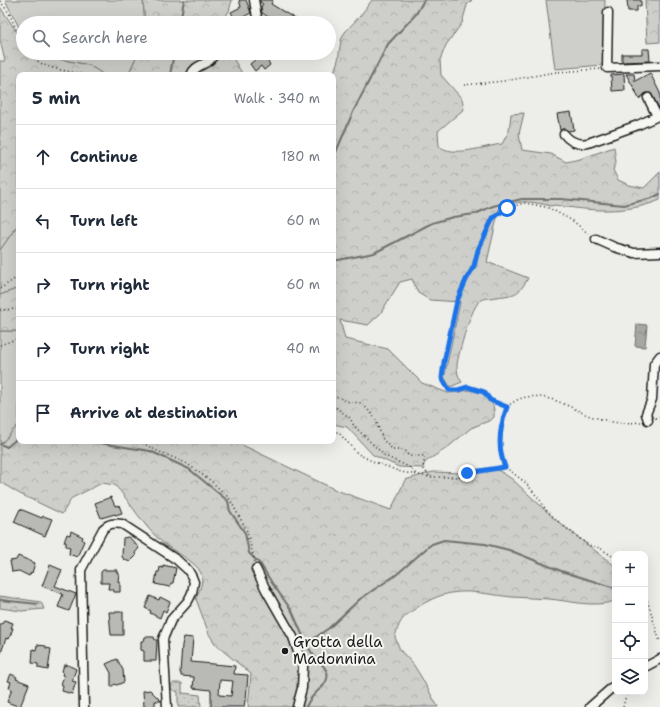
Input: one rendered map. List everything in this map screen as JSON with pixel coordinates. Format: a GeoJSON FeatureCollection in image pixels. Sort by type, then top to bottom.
{"type":"FeatureCollection","features":[{"type":"Feature","properties":{"kind":"street"},"geometry":{"type":"LineString","coordinates":[[254,0],[257,16]]}},
{"type":"Feature","properties":{"kind":"street"},"geometry":{"type":"LineString","coordinates":[[608,12],[607,68],[660,66]]}},
{"type":"Feature","properties":{"kind":"street"},"geometry":{"type":"LineString","coordinates":[[192,72],[198,66],[207,63],[209,60]]}},
{"type":"Feature","properties":{"kind":"street"},"geometry":{"type":"LineString","coordinates":[[564,134],[578,144],[584,144],[593,142],[659,116],[648,98]]}},
{"type":"Feature","properties":{"kind":"street"},"geometry":{"type":"LineString","coordinates":[[596,239],[614,247],[634,253],[660,252]]}},
{"type":"Feature","properties":{"kind":"street"},"geometry":{"type":"LineString","coordinates":[[648,420],[646,414],[652,399],[654,364],[660,356]]}},
{"type":"Feature","properties":{"kind":"street"},"geometry":{"type":"LineString","coordinates":[[84,707],[81,570],[103,529],[114,523],[122,524],[177,560],[188,570],[192,577],[193,588],[188,601],[171,620],[163,639],[167,707]]}},
{"type":"Feature","properties":{"kind":"street"},"geometry":{"type":"LineString","coordinates":[[256,569],[266,590],[293,637],[303,667],[302,688],[296,707]]}},
{"type":"Feature","properties":{"kind":"street"},"geometry":{"type":"LineString","coordinates":[[648,665],[660,659]]}},
{"type":"Feature","properties":{"kind":"street"},"geometry":{"type":"LineString","coordinates":[[590,707],[612,688]]}},
{"type":"Feature","properties":{"kind":"path"},"geometry":{"type":"LineString","coordinates":[[0,1],[9,13],[16,29]]}},
{"type":"Feature","properties":{"kind":"path"},"geometry":{"type":"LineString","coordinates":[[37,60],[41,64],[71,72]]}},
{"type":"Feature","properties":{"kind":"path"},"geometry":{"type":"LineString","coordinates":[[464,85],[504,81],[556,72],[607,68]]}},
{"type":"Feature","properties":{"kind":"path"},"geometry":{"type":"LineString","coordinates":[[507,407],[490,400],[484,392],[468,387],[458,390],[449,390],[442,378],[457,301],[474,266],[478,250],[490,223],[493,218],[507,208],[524,203],[549,208],[573,221],[596,239]]}},
{"type":"Feature","properties":{"kind":"path"},"geometry":{"type":"LineString","coordinates":[[0,289],[16,278]]}},
{"type":"Feature","properties":{"kind":"path"},"geometry":{"type":"LineString","coordinates":[[0,310],[16,309]]}},
{"type":"Feature","properties":{"kind":"path"},"geometry":{"type":"LineString","coordinates":[[0,345],[16,339]]}},
{"type":"Feature","properties":{"kind":"path"},"geometry":{"type":"LineString","coordinates":[[336,396],[350,402],[362,403],[375,418],[383,440],[393,450],[404,450],[409,456],[425,456],[423,468],[430,477]]}},
{"type":"Feature","properties":{"kind":"path"},"geometry":{"type":"LineString","coordinates":[[612,556],[600,548],[588,545],[560,523],[546,510],[526,483],[505,467],[501,458],[500,448],[503,419],[507,407],[512,402],[524,398],[542,397],[562,402],[582,413],[607,421],[632,423],[660,417]]}},
{"type":"Feature","properties":{"kind":"path"},"geometry":{"type":"LineString","coordinates":[[336,407],[350,418],[354,426],[385,456],[409,467],[416,474]]}},
{"type":"Feature","properties":{"kind":"path"},"geometry":{"type":"LineString","coordinates":[[336,432],[358,454],[401,472],[430,477],[458,477],[467,473],[505,467]]}},
{"type":"Feature","properties":{"kind":"path"},"geometry":{"type":"LineString","coordinates":[[144,444],[186,463],[211,481],[229,498],[248,531],[256,569]]}},
{"type":"Feature","properties":{"kind":"path"},"geometry":{"type":"LineString","coordinates":[[648,603],[660,642]]}},
{"type":"Feature","properties":{"kind":"path"},"geometry":{"type":"LineString","coordinates":[[623,707],[626,695]]}},
{"type":"Feature","properties":{"kind":"green space"},"geometry":{"type":"Polygon","coordinates":[[[5,0],[143,0],[144,16],[16,16],[16,21],[5,0]]]}},
{"type":"Feature","properties":{"kind":"green space"},"geometry":{"type":"Polygon","coordinates":[[[143,0],[232,0],[226,16],[144,16],[143,0]]]}},
{"type":"Feature","properties":{"kind":"green space"},"geometry":{"type":"Polygon","coordinates":[[[372,0],[472,0],[467,5],[462,23],[446,45],[440,60],[441,75],[462,99],[464,109],[438,131],[439,146],[452,151],[461,151],[502,144],[509,131],[511,114],[524,113],[519,134],[522,150],[551,154],[566,162],[580,159],[614,147],[616,162],[613,170],[618,180],[629,185],[644,188],[660,172],[660,200],[634,208],[594,210],[519,202],[499,209],[487,262],[528,278],[517,293],[485,298],[477,303],[466,330],[458,359],[458,372],[462,382],[450,387],[444,378],[460,302],[430,300],[418,293],[412,279],[400,282],[380,314],[368,325],[340,320],[345,339],[388,349],[422,383],[448,393],[477,389],[483,391],[492,401],[494,417],[491,420],[471,428],[447,448],[428,460],[424,464],[423,468],[399,467],[373,455],[347,427],[336,425],[336,72],[334,72],[338,60],[341,40],[345,32],[372,0]]]}},
{"type":"Feature","properties":{"kind":"green space"},"geometry":{"type":"Polygon","coordinates":[[[546,0],[605,0],[603,65],[555,69],[546,0]]]}},
{"type":"Feature","properties":{"kind":"green space"},"geometry":{"type":"Polygon","coordinates":[[[645,0],[660,0],[660,42],[647,43],[645,0]]]}},
{"type":"Feature","properties":{"kind":"green space"},"geometry":{"type":"Polygon","coordinates":[[[0,7],[16,31],[16,60],[63,60],[89,65],[100,72],[16,72],[16,227],[0,250],[0,61],[5,61],[0,40],[0,7]]]}},
{"type":"Feature","properties":{"kind":"green space"},"geometry":{"type":"Polygon","coordinates":[[[63,60],[135,60],[129,72],[100,72],[89,65],[63,60]]]}},
{"type":"Feature","properties":{"kind":"green space"},"geometry":{"type":"Polygon","coordinates":[[[135,60],[234,60],[241,72],[129,72],[135,60]]]}},
{"type":"Feature","properties":{"kind":"green space"},"geometry":{"type":"Polygon","coordinates":[[[16,227],[16,289],[0,295],[0,250],[16,227]]]}},
{"type":"Feature","properties":{"kind":"green space"},"geometry":{"type":"Polygon","coordinates":[[[16,289],[16,331],[0,331],[0,295],[16,289]]]}},
{"type":"Feature","properties":{"kind":"green space"},"geometry":{"type":"Polygon","coordinates":[[[0,331],[16,331],[16,427],[2,443],[0,442],[0,331]]]}},
{"type":"Feature","properties":{"kind":"green space"},"geometry":{"type":"Polygon","coordinates":[[[16,427],[16,444],[240,444],[336,490],[391,510],[405,480],[433,472],[461,473],[491,468],[498,470],[512,479],[557,521],[612,564],[612,602],[590,604],[475,592],[442,595],[418,607],[405,616],[395,637],[400,650],[413,664],[438,707],[248,707],[251,674],[216,645],[209,634],[196,599],[202,583],[202,576],[198,568],[155,536],[115,485],[102,483],[72,498],[62,514],[20,494],[0,482],[0,443],[2,443],[16,427]]]}},
{"type":"Feature","properties":{"kind":"green space"},"geometry":{"type":"Polygon","coordinates":[[[0,596],[41,602],[44,609],[21,611],[0,608],[0,596]]]}},
{"type":"Feature","properties":{"kind":"green space"},"geometry":{"type":"Polygon","coordinates":[[[174,683],[182,683],[182,693],[200,695],[201,707],[178,707],[178,692],[171,689],[171,685],[174,683]]]}},
{"type":"Feature","properties":{"kind":"water"},"geometry":{"type":"Polygon","coordinates":[[[637,324],[647,325],[645,347],[635,346],[637,324]]]}},
{"type":"Feature","properties":{"kind":"building"},"geometry":{"type":"Polygon","coordinates":[[[239,0],[246,0],[251,13],[245,16],[233,16],[231,12],[241,7],[239,0]]]}},
{"type":"Feature","properties":{"kind":"building"},"geometry":{"type":"Polygon","coordinates":[[[260,0],[273,0],[271,4],[291,16],[267,16],[262,13],[261,7],[263,4],[260,0]]]}},
{"type":"Feature","properties":{"kind":"building"},"geometry":{"type":"Polygon","coordinates":[[[627,0],[641,0],[641,6],[637,6],[637,11],[628,11],[627,0]]]}},
{"type":"Feature","properties":{"kind":"building"},"geometry":{"type":"Polygon","coordinates":[[[642,49],[649,49],[650,61],[622,62],[622,54],[642,54],[642,49]]]}},
{"type":"Feature","properties":{"kind":"building"},"geometry":{"type":"Polygon","coordinates":[[[255,60],[268,60],[270,65],[264,70],[261,66],[255,71],[250,64],[255,60]]]}},
{"type":"Feature","properties":{"kind":"building"},"geometry":{"type":"Polygon","coordinates":[[[650,73],[660,93],[660,110],[651,93],[646,93],[639,99],[626,74],[634,74],[635,81],[650,73]]]}},
{"type":"Feature","properties":{"kind":"building"},"geometry":{"type":"Polygon","coordinates":[[[624,74],[625,90],[612,91],[611,75],[624,74]]]}},
{"type":"Feature","properties":{"kind":"building"},"geometry":{"type":"Polygon","coordinates":[[[571,112],[574,130],[560,130],[557,114],[571,112]]]}},
{"type":"Feature","properties":{"kind":"building"},"geometry":{"type":"Polygon","coordinates":[[[111,497],[115,506],[119,505],[122,513],[101,518],[95,503],[111,497]]]}},
{"type":"Feature","properties":{"kind":"building"},"geometry":{"type":"Polygon","coordinates":[[[20,509],[42,518],[43,516],[52,519],[45,536],[14,522],[20,509]]]}},
{"type":"Feature","properties":{"kind":"building"},"geometry":{"type":"Polygon","coordinates":[[[71,531],[83,537],[82,540],[84,541],[77,557],[69,554],[70,547],[66,546],[66,542],[64,542],[67,534],[70,535],[71,531]]]}},
{"type":"Feature","properties":{"kind":"building"},"geometry":{"type":"Polygon","coordinates":[[[128,537],[139,548],[135,553],[136,556],[130,562],[122,557],[123,538],[128,537]]]}},
{"type":"Feature","properties":{"kind":"building"},"geometry":{"type":"Polygon","coordinates":[[[18,556],[35,563],[32,573],[31,572],[29,576],[19,571],[12,572],[10,561],[16,560],[18,556]]]}},
{"type":"Feature","properties":{"kind":"building"},"geometry":{"type":"Polygon","coordinates":[[[50,565],[62,570],[55,586],[76,594],[69,611],[58,607],[63,594],[42,586],[50,565]]]}},
{"type":"Feature","properties":{"kind":"building"},"geometry":{"type":"Polygon","coordinates":[[[163,565],[176,568],[173,583],[171,583],[170,587],[155,584],[157,572],[159,572],[160,567],[163,568],[163,565]]]}},
{"type":"Feature","properties":{"kind":"building"},"geometry":{"type":"Polygon","coordinates":[[[103,570],[117,570],[117,573],[119,573],[118,582],[120,582],[120,592],[114,592],[113,589],[108,589],[109,583],[101,583],[101,572],[103,570]]]}},
{"type":"Feature","properties":{"kind":"building"},"geometry":{"type":"Polygon","coordinates":[[[150,596],[159,600],[160,597],[170,602],[166,612],[163,610],[160,618],[150,613],[151,611],[145,608],[150,596]]]}},
{"type":"Feature","properties":{"kind":"building"},"geometry":{"type":"Polygon","coordinates":[[[109,612],[123,612],[123,635],[111,635],[109,612]]]}},
{"type":"Feature","properties":{"kind":"building"},"geometry":{"type":"Polygon","coordinates":[[[4,620],[13,623],[11,628],[13,628],[9,639],[6,638],[1,653],[0,624],[2,624],[4,620]]]}},
{"type":"Feature","properties":{"kind":"building"},"geometry":{"type":"Polygon","coordinates":[[[145,637],[154,637],[155,640],[157,640],[156,661],[144,661],[144,651],[141,650],[141,641],[144,641],[145,637]]]}},
{"type":"Feature","properties":{"kind":"building"},"geometry":{"type":"Polygon","coordinates":[[[184,637],[193,638],[191,662],[235,666],[234,674],[248,675],[244,707],[211,707],[211,690],[193,688],[194,677],[181,676],[182,645],[184,637]],[[220,680],[219,695],[231,696],[233,681],[220,680]]]}},
{"type":"Feature","properties":{"kind":"building"},"geometry":{"type":"Polygon","coordinates":[[[37,645],[46,646],[46,648],[51,649],[48,670],[38,668],[38,664],[32,663],[33,649],[36,650],[37,645]]]}},
{"type":"Feature","properties":{"kind":"building"},"geometry":{"type":"Polygon","coordinates":[[[117,659],[123,670],[124,682],[117,685],[115,684],[111,687],[111,673],[106,664],[117,659]]]}},
{"type":"Feature","properties":{"kind":"building"},"geometry":{"type":"Polygon","coordinates":[[[66,664],[76,669],[72,681],[76,682],[72,694],[62,691],[63,685],[61,684],[64,676],[62,675],[62,671],[64,665],[66,666],[66,664]]]}},
{"type":"Feature","properties":{"kind":"building"},"geometry":{"type":"Polygon","coordinates":[[[11,674],[17,677],[16,679],[29,684],[20,707],[7,702],[12,689],[9,688],[11,682],[8,681],[11,674]]]}},
{"type":"Feature","properties":{"kind":"building"},"geometry":{"type":"Polygon","coordinates":[[[150,690],[161,701],[155,701],[155,707],[144,707],[143,691],[150,690]]]}},
{"type":"Feature","properties":{"kind":"waterway"},"geometry":{"type":"LineString","coordinates":[[181,16],[184,0]]}},
{"type":"Feature","properties":{"kind":"waterway"},"geometry":{"type":"LineString","coordinates":[[336,152],[353,112],[388,44],[416,14],[424,0]]}},
{"type":"Feature","properties":{"kind":"waterway"},"geometry":{"type":"LineString","coordinates":[[171,72],[173,60]]}},
{"type":"Feature","properties":{"kind":"waterway"},"geometry":{"type":"LineString","coordinates":[[336,260],[374,253],[432,223],[453,217],[475,214],[493,206],[522,199],[561,199],[624,205],[652,198],[660,194]]}},
{"type":"Feature","properties":{"kind":"waterway"},"geometry":{"type":"LineString","coordinates":[[0,444],[7,447],[16,440]]}},
{"type":"Feature","properties":{"kind":"waterway"},"geometry":{"type":"LineString","coordinates":[[106,444],[150,451],[189,469],[228,501],[230,511],[245,533],[249,553],[261,565],[292,611],[305,641],[313,639],[329,628],[360,599],[396,575],[432,544],[444,540],[485,544],[509,550],[561,571],[612,587]]}},
{"type":"Feature","properties":{"kind":"waterway"},"geometry":{"type":"LineString","coordinates":[[0,600],[38,604]]}},
{"type":"Feature","properties":{"kind":"waterway"},"geometry":{"type":"LineString","coordinates":[[305,641],[327,673],[326,682],[306,707]]}},
{"type":"Feature","properties":{"kind":"place","name":"Grotta della Madonnina"},"geometry":{"type":"Point","coordinates":[285,651]}},
{"type":"Feature","properties":{"kind":"route"},"geometry":{"type":"LineString","coordinates":[[467,473],[505,467],[501,458],[500,448],[503,419],[507,407],[490,400],[484,392],[468,387],[458,390],[449,390],[442,378],[444,362],[457,301],[474,266],[478,250],[493,218],[507,208]]}}]}
